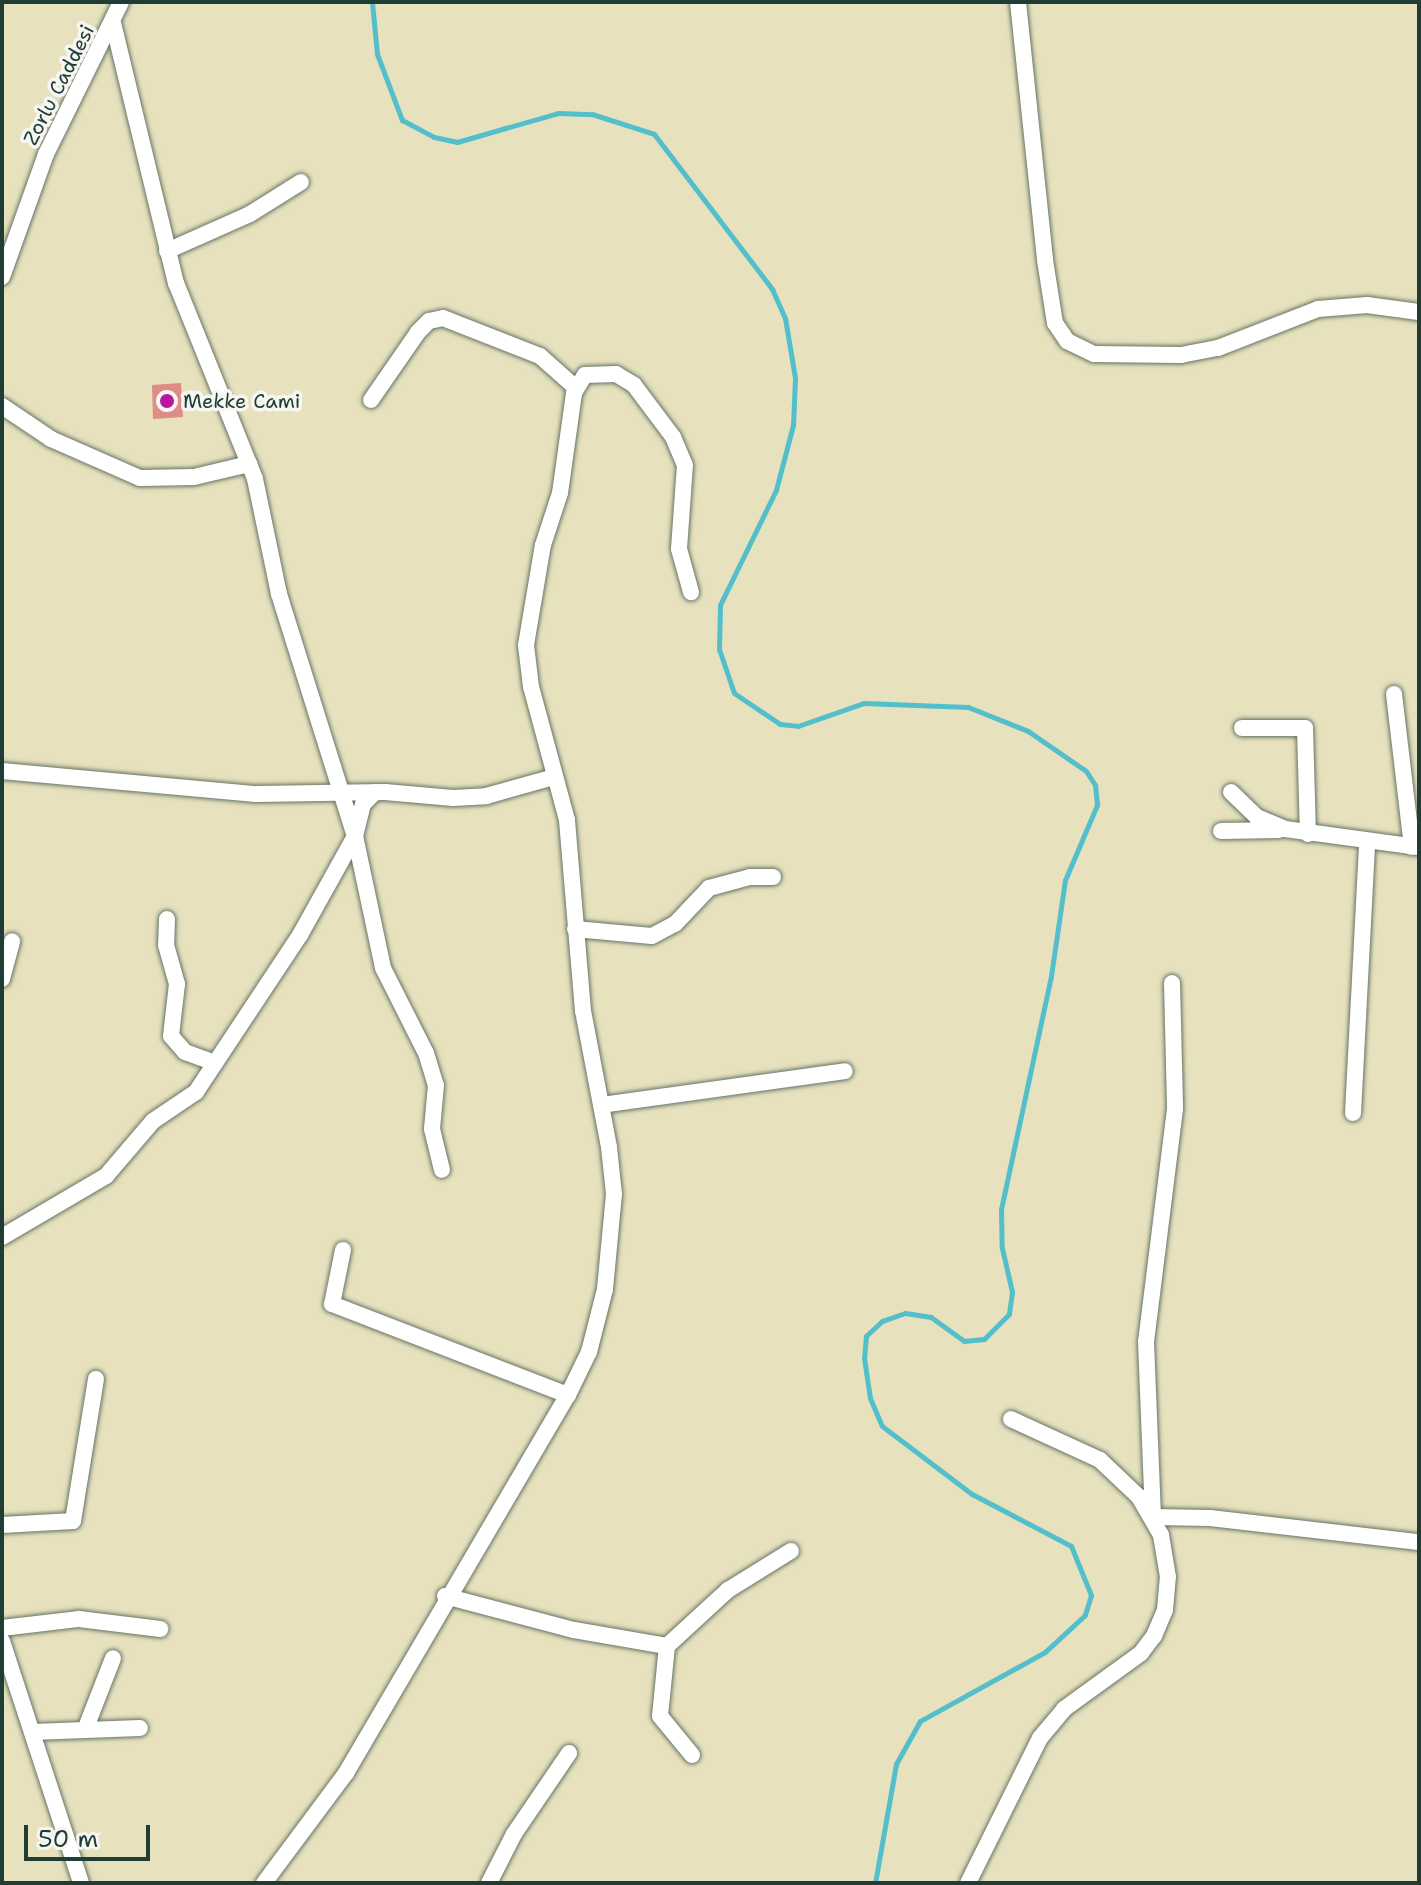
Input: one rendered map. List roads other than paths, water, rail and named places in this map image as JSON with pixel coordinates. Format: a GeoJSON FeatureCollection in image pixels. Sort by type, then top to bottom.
{"type":"FeatureCollection","features":[{"type":"Feature","properties":{"kind":"street","name":"Zorlu Caddesi"},"geometry":{"type":"LineString","coordinates":[[2,277],[46,154],[121,2]]}},
{"type":"Feature","properties":{"kind":"street"},"geometry":{"type":"LineString","coordinates":[[1018,2],[1055,323],[1067,341],[1094,354],[1181,355],[1218,348],[1318,309],[1367,305],[1419,312]]}},
{"type":"Feature","properties":{"kind":"street"},"geometry":{"type":"LineString","coordinates":[[113,23],[167,251],[188,319],[249,464],[279,594],[355,836],[383,968],[421,1041],[436,1085],[432,1129],[442,1170]]}},
{"type":"Feature","properties":{"kind":"street"},"geometry":{"type":"LineString","coordinates":[[167,251],[250,214],[301,182]]}},
{"type":"Feature","properties":{"kind":"street"},"geometry":{"type":"LineString","coordinates":[[371,400],[418,332],[429,321],[443,318],[540,356],[576,388]]}},
{"type":"Feature","properties":{"kind":"street"},"geometry":{"type":"LineString","coordinates":[[264,1883],[346,1773],[445,1596],[568,1395],[596,1329],[612,1242],[614,1194],[583,1011],[575,929],[574,865],[526,645],[543,545],[560,493],[576,388],[585,375],[616,374],[634,385],[662,420],[685,465],[679,549],[691,592]]}},
{"type":"Feature","properties":{"kind":"street"},"geometry":{"type":"LineString","coordinates":[[2,406],[51,439],[140,478],[194,477],[249,464]]}},
{"type":"Feature","properties":{"kind":"street"},"geometry":{"type":"LineString","coordinates":[[1231,792],[1257,817],[1285,829],[1367,843],[1416,847],[1394,694]]}},
{"type":"Feature","properties":{"kind":"street"},"geometry":{"type":"LineString","coordinates":[[1242,728],[1305,728],[1308,834]]}},
{"type":"Feature","properties":{"kind":"street"},"geometry":{"type":"LineString","coordinates":[[2,771],[256,794],[375,792],[469,798],[554,777]]}},
{"type":"Feature","properties":{"kind":"street"},"geometry":{"type":"LineString","coordinates":[[2,1237],[106,1176],[153,1121],[196,1092],[300,935],[355,836],[363,804],[375,792]]}},
{"type":"Feature","properties":{"kind":"street"},"geometry":{"type":"LineString","coordinates":[[1221,831],[1285,829]]}},
{"type":"Feature","properties":{"kind":"street"},"geometry":{"type":"LineString","coordinates":[[1353,1113],[1367,843]]}},
{"type":"Feature","properties":{"kind":"street"},"geometry":{"type":"LineString","coordinates":[[575,929],[652,936],[675,924],[709,888],[750,877],[773,877]]}},
{"type":"Feature","properties":{"kind":"street"},"geometry":{"type":"LineString","coordinates":[[167,919],[166,945],[177,984],[171,1036],[185,1052],[215,1063]]}},
{"type":"Feature","properties":{"kind":"street"},"geometry":{"type":"LineString","coordinates":[[2,979],[12,941]]}},
{"type":"Feature","properties":{"kind":"street"},"geometry":{"type":"LineString","coordinates":[[968,1883],[1040,1738],[1064,1709],[1141,1653],[1154,1636],[1165,1610],[1168,1577],[1153,1517],[1146,1353],[1175,1109],[1172,983]]}},
{"type":"Feature","properties":{"kind":"street"},"geometry":{"type":"LineString","coordinates":[[601,1105],[845,1071]]}},
{"type":"Feature","properties":{"kind":"street"},"geometry":{"type":"LineString","coordinates":[[343,1250],[332,1304],[568,1395]]}},
{"type":"Feature","properties":{"kind":"street"},"geometry":{"type":"LineString","coordinates":[[2,1525],[73,1521],[96,1379]]}},
{"type":"Feature","properties":{"kind":"street"},"geometry":{"type":"LineString","coordinates":[[1011,1419],[1100,1460],[1153,1517],[1210,1518],[1419,1542]]}},
{"type":"Feature","properties":{"kind":"street"},"geometry":{"type":"LineString","coordinates":[[692,1755],[660,1716],[667,1646],[728,1590],[791,1551]]}},
{"type":"Feature","properties":{"kind":"street"},"geometry":{"type":"LineString","coordinates":[[445,1596],[574,1630],[667,1646]]}},
{"type":"Feature","properties":{"kind":"street"},"geometry":{"type":"LineString","coordinates":[[2,1628],[79,1619],[160,1629]]}},
{"type":"Feature","properties":{"kind":"street"},"geometry":{"type":"LineString","coordinates":[[2,1641],[81,1883]]}},
{"type":"Feature","properties":{"kind":"street"},"geometry":{"type":"LineString","coordinates":[[85,1730],[113,1658]]}},
{"type":"Feature","properties":{"kind":"street"},"geometry":{"type":"LineString","coordinates":[[32,1732],[140,1728]]}},
{"type":"Feature","properties":{"kind":"street"},"geometry":{"type":"LineString","coordinates":[[489,1883],[514,1834],[569,1753]]}},
{"type":"Feature","properties":{"kind":"waterway"},"geometry":{"type":"LineString","coordinates":[[372,2],[377,54],[402,120],[434,137],[457,142],[558,113],[592,114],[654,134],[772,289],[785,318],[795,378],[793,425],[776,490],[720,605],[719,649],[734,693],[780,724],[798,726],[864,703],[968,707],[1028,731],[1086,771],[1095,785],[1097,805],[1065,880],[1051,976],[1001,1209],[1002,1248],[1012,1292],[1009,1314],[984,1339],[964,1341],[931,1317],[905,1313],[882,1321],[866,1336],[864,1358],[870,1398],[882,1426],[972,1494],[1071,1546],[1091,1595],[1085,1615],[1045,1652],[920,1721],[896,1764],[875,1883]]}},
{"type":"Feature","properties":{"kind":"place","name":"Mekke Cami"},"geometry":{"type":"Point","coordinates":[167,401]}}]}
